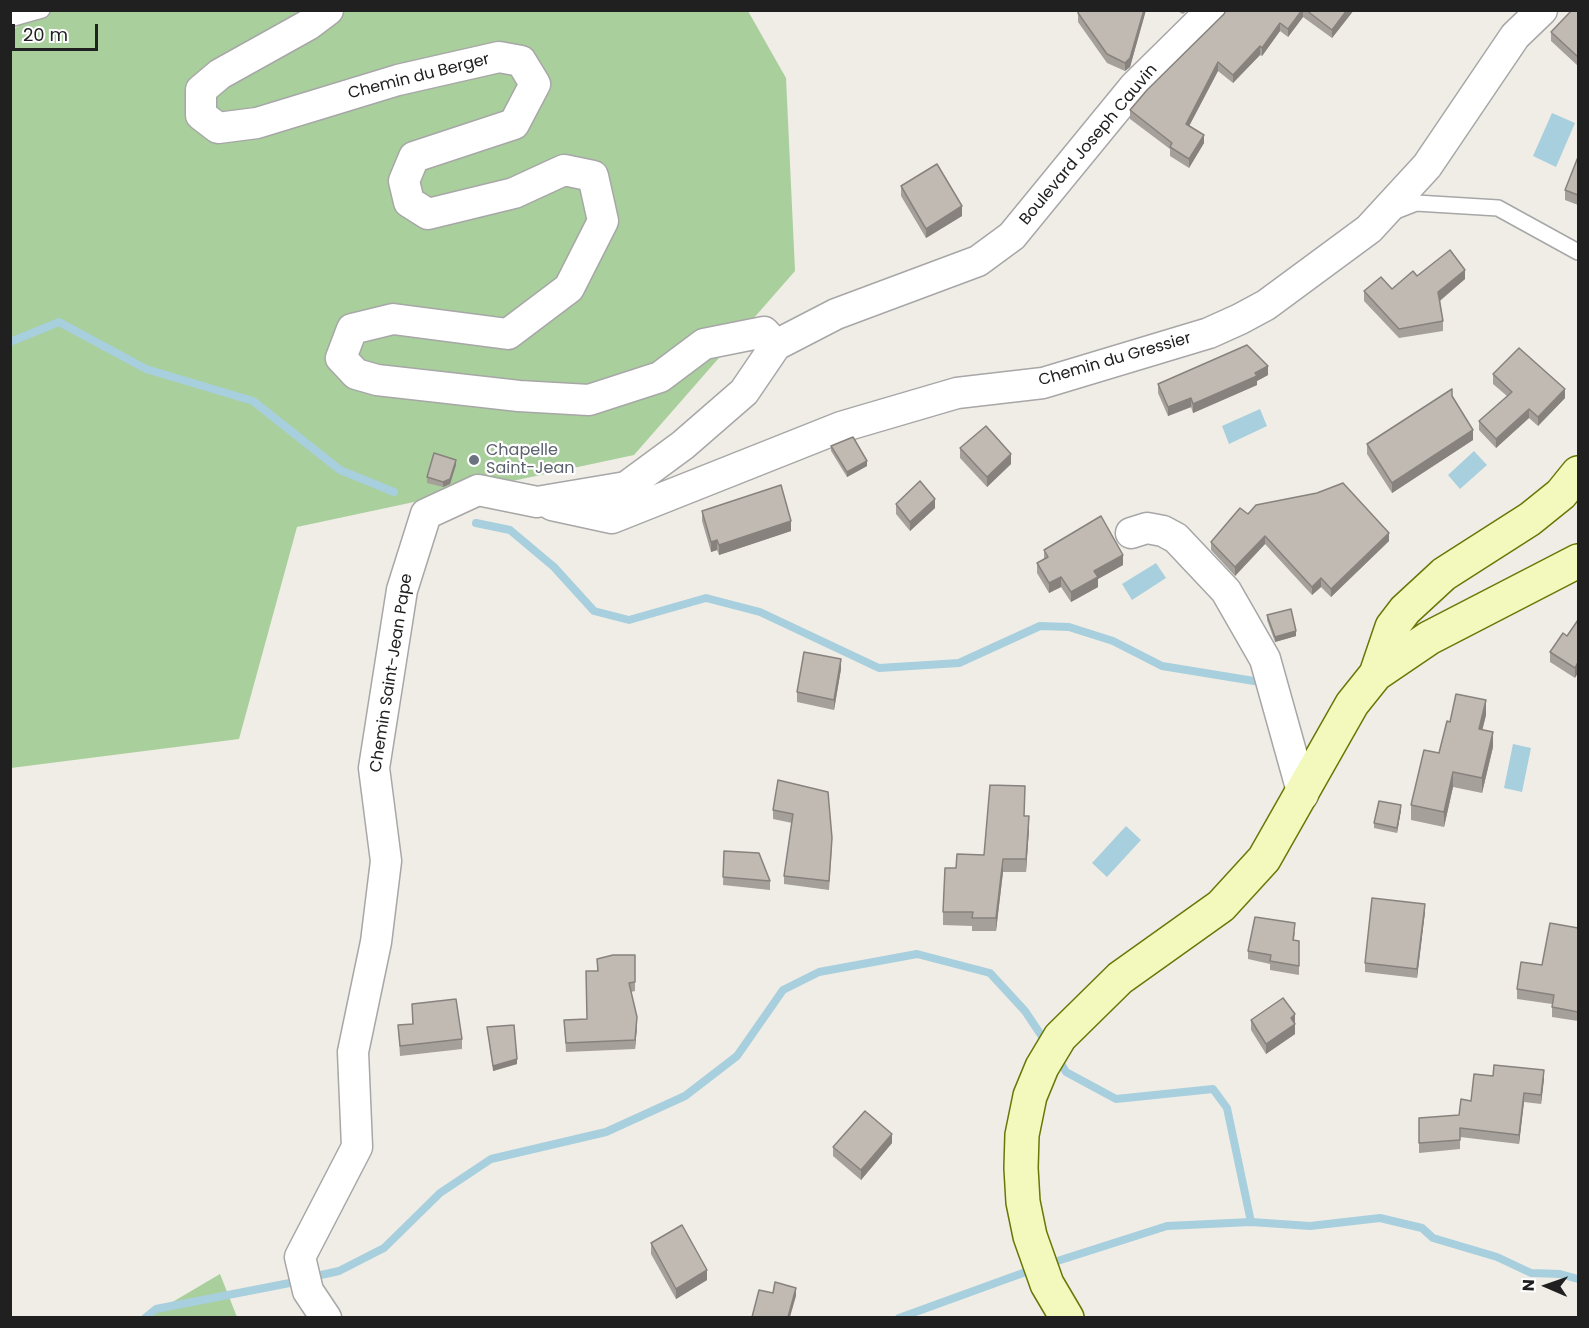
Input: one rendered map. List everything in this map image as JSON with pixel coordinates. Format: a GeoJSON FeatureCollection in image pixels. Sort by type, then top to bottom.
{"type":"FeatureCollection","features":[{"type":"Feature","properties":{"kind":"main road"},"geometry":{"type":"LineString","coordinates":[[1376,674],[1392,627],[1405,609],[1444,574],[1530,519],[1561,494],[1578,473]]}},
{"type":"Feature","properties":{"kind":"main road"},"geometry":{"type":"LineString","coordinates":[[1066,1317],[1047,1284],[1030,1236],[1023,1202],[1022,1135],[1030,1096],[1042,1067],[1060,1037],[1120,978],[1221,906],[1264,859],[1303,795],[1352,704],[1376,674],[1429,638],[1578,561]]}},
{"type":"Feature","properties":{"kind":"street","name":"Chemin du Berger"},"geometry":{"type":"LineString","coordinates":[[328,10],[308,25],[220,74],[201,90],[201,116],[218,128],[257,123],[398,80],[499,57],[521,61],[535,84],[514,124],[414,157],[404,181],[410,202],[428,214],[514,193],[564,170],[593,176],[603,221],[569,288],[508,334],[393,319],[352,329],[341,358],[356,374],[377,380],[519,396],[589,400],[660,377],[704,344],[764,332],[776,345]]}},
{"type":"Feature","properties":{"kind":"street","name":"Boulevard Joseph Cauvin"},"geometry":{"type":"LineString","coordinates":[[960,268],[978,261],[1012,236],[1134,87],[1212,10]]}},
{"type":"Feature","properties":{"kind":"street","name":"Chemin du Gressier"},"geometry":{"type":"LineString","coordinates":[[537,502],[612,518],[841,427],[957,393],[1043,383],[1209,333],[1266,305],[1369,230],[1427,166],[1515,36],[1542,10]]}},
{"type":"Feature","properties":{"kind":"street","name":"Chemin Saint-Jean Pape"},"geometry":{"type":"LineString","coordinates":[[326,1317],[308,1291],[300,1257],[357,1147],[353,1052],[376,942],[386,861],[374,768],[402,590],[426,514],[478,489],[537,502],[626,487],[683,446],[744,392],[776,345],[836,314],[960,268]]}},
{"type":"Feature","properties":{"kind":"street"},"geometry":{"type":"LineString","coordinates":[[1131,533],[1148,528],[1163,531],[1176,538],[1226,591],[1265,659],[1303,795]]}},
{"type":"Feature","properties":{"kind":"lane"},"geometry":{"type":"LineString","coordinates":[[10,19],[42,10]]}},
{"type":"Feature","properties":{"kind":"lane"},"geometry":{"type":"LineString","coordinates":[[1379,218],[1416,203],[1498,208],[1578,252]]}},
{"type":"Feature","properties":{"kind":"green space"},"geometry":{"type":"Polygon","coordinates":[[[40,10],[748,11],[786,78],[795,271],[634,455],[297,527],[239,739],[11,768],[10,32],[40,10]]]}},
{"type":"Feature","properties":{"kind":"green space"},"geometry":{"type":"Polygon","coordinates":[[[220,1274],[237,1317],[147,1317],[220,1274]]]}},
{"type":"Feature","properties":{"kind":"water"},"geometry":{"type":"Polygon","coordinates":[[[1552,113],[1575,123],[1556,167],[1533,156],[1552,113]]]}},
{"type":"Feature","properties":{"kind":"water"},"geometry":{"type":"Polygon","coordinates":[[[1260,409],[1267,426],[1229,444],[1222,426],[1260,409]]]}},
{"type":"Feature","properties":{"kind":"water"},"geometry":{"type":"Polygon","coordinates":[[[1474,451],[1487,465],[1460,489],[1448,475],[1474,451]]]}},
{"type":"Feature","properties":{"kind":"water"},"geometry":{"type":"Polygon","coordinates":[[[1156,563],[1166,578],[1132,600],[1122,584],[1156,563]]]}},
{"type":"Feature","properties":{"kind":"water"},"geometry":{"type":"Polygon","coordinates":[[[1513,744],[1531,748],[1522,792],[1504,788],[1513,744]]]}},
{"type":"Feature","properties":{"kind":"water"},"geometry":{"type":"Polygon","coordinates":[[[1126,826],[1141,840],[1107,877],[1092,863],[1126,826]]]}},
{"type":"Feature","properties":{"kind":"building"},"geometry":{"type":"Polygon","coordinates":[[[1079,10],[1144,10],[1130,58],[1125,63],[1107,54],[1078,13],[1079,10]]]}},
{"type":"Feature","properties":{"kind":"building"},"geometry":{"type":"Polygon","coordinates":[[[1226,10],[1302,10],[1288,29],[1280,23],[1262,48],[1260,46],[1233,75],[1218,62],[1186,124],[1204,135],[1189,159],[1170,147],[1172,143],[1130,110],[1226,10]]]}},
{"type":"Feature","properties":{"kind":"building"},"geometry":{"type":"Polygon","coordinates":[[[1306,10],[1347,10],[1332,30],[1306,10]]]}},
{"type":"Feature","properties":{"kind":"building"},"geometry":{"type":"Polygon","coordinates":[[[1572,10],[1578,10],[1578,57],[1551,32],[1572,10]]]}},
{"type":"Feature","properties":{"kind":"building"},"geometry":{"type":"Polygon","coordinates":[[[1578,157],[1578,195],[1565,190],[1578,157]]]}},
{"type":"Feature","properties":{"kind":"building"},"geometry":{"type":"Polygon","coordinates":[[[937,164],[962,206],[926,229],[901,186],[937,164]]]}},
{"type":"Feature","properties":{"kind":"building"},"geometry":{"type":"Polygon","coordinates":[[[1450,250],[1465,270],[1438,292],[1443,321],[1399,329],[1364,291],[1381,277],[1392,289],[1413,271],[1417,276],[1450,250]]]}},
{"type":"Feature","properties":{"kind":"building"},"geometry":{"type":"Polygon","coordinates":[[[1247,345],[1268,366],[1255,373],[1257,376],[1193,404],[1191,398],[1168,407],[1158,384],[1247,345]]]}},
{"type":"Feature","properties":{"kind":"building"},"geometry":{"type":"Polygon","coordinates":[[[1519,348],[1565,389],[1538,417],[1529,409],[1496,439],[1479,421],[1512,392],[1493,374],[1519,348]]]}},
{"type":"Feature","properties":{"kind":"building"},"geometry":{"type":"Polygon","coordinates":[[[1452,389],[1452,396],[1473,430],[1392,483],[1367,444],[1452,389]]]}},
{"type":"Feature","properties":{"kind":"building"},"geometry":{"type":"Polygon","coordinates":[[[986,426],[1011,454],[987,477],[960,448],[986,426]]]}},
{"type":"Feature","properties":{"kind":"building"},"geometry":{"type":"Polygon","coordinates":[[[853,437],[867,461],[847,472],[831,446],[853,437]]]}},
{"type":"Feature","properties":{"kind":"building"},"geometry":{"type":"Polygon","coordinates":[[[434,453],[456,460],[450,479],[443,482],[427,477],[434,453]]]}},
{"type":"Feature","properties":{"kind":"building"},"geometry":{"type":"Polygon","coordinates":[[[920,481],[935,499],[910,522],[896,504],[920,481]]]}},
{"type":"Feature","properties":{"kind":"building"},"geometry":{"type":"Polygon","coordinates":[[[1343,483],[1389,533],[1331,589],[1321,578],[1312,587],[1265,536],[1235,567],[1211,542],[1240,508],[1248,514],[1256,505],[1317,493],[1343,483]]]}},
{"type":"Feature","properties":{"kind":"building"},"geometry":{"type":"Polygon","coordinates":[[[781,485],[791,521],[719,545],[717,540],[711,542],[702,511],[781,485]]]}},
{"type":"Feature","properties":{"kind":"building"},"geometry":{"type":"Polygon","coordinates":[[[1101,516],[1123,555],[1094,571],[1098,577],[1071,592],[1061,577],[1049,583],[1037,563],[1048,557],[1044,550],[1101,516]]]}},
{"type":"Feature","properties":{"kind":"building"},"geometry":{"type":"Polygon","coordinates":[[[1291,609],[1296,631],[1275,637],[1267,615],[1291,609]]]}},
{"type":"Feature","properties":{"kind":"building"},"geometry":{"type":"Polygon","coordinates":[[[1578,620],[1578,662],[1575,668],[1550,652],[1563,633],[1567,636],[1578,620]]]}},
{"type":"Feature","properties":{"kind":"building"},"geometry":{"type":"Polygon","coordinates":[[[804,652],[841,659],[834,700],[797,692],[804,652]]]}},
{"type":"Feature","properties":{"kind":"building"},"geometry":{"type":"Polygon","coordinates":[[[1456,694],[1486,700],[1479,729],[1493,732],[1482,778],[1453,772],[1444,812],[1411,805],[1424,750],[1439,753],[1447,721],[1450,722],[1456,694]]]}},
{"type":"Feature","properties":{"kind":"building"},"geometry":{"type":"Polygon","coordinates":[[[778,780],[828,792],[832,838],[829,881],[784,876],[793,814],[773,810],[778,780]]]}},
{"type":"Feature","properties":{"kind":"building"},"geometry":{"type":"Polygon","coordinates":[[[990,785],[1025,786],[1024,816],[1029,816],[1026,859],[1003,859],[996,918],[972,918],[973,912],[943,912],[945,868],[956,868],[957,854],[984,855],[990,785]]]}},
{"type":"Feature","properties":{"kind":"building"},"geometry":{"type":"Polygon","coordinates":[[[1379,801],[1401,805],[1397,828],[1374,823],[1379,801]]]}},
{"type":"Feature","properties":{"kind":"building"},"geometry":{"type":"Polygon","coordinates":[[[724,851],[759,853],[770,881],[723,877],[724,851]]]}},
{"type":"Feature","properties":{"kind":"building"},"geometry":{"type":"Polygon","coordinates":[[[1372,898],[1425,904],[1417,969],[1365,963],[1372,898]]]}},
{"type":"Feature","properties":{"kind":"building"},"geometry":{"type":"Polygon","coordinates":[[[1255,917],[1295,923],[1293,940],[1299,941],[1299,966],[1270,961],[1271,955],[1248,951],[1255,917]]]}},
{"type":"Feature","properties":{"kind":"building"},"geometry":{"type":"Polygon","coordinates":[[[1550,923],[1578,928],[1578,1012],[1552,1007],[1554,995],[1517,989],[1521,962],[1542,965],[1550,923]]]}},
{"type":"Feature","properties":{"kind":"building"},"geometry":{"type":"Polygon","coordinates":[[[613,955],[635,955],[635,982],[629,983],[637,1017],[635,1040],[566,1043],[564,1020],[587,1019],[586,971],[598,971],[597,959],[613,955]]]}},
{"type":"Feature","properties":{"kind":"building"},"geometry":{"type":"Polygon","coordinates":[[[1283,998],[1295,1014],[1291,1018],[1295,1024],[1266,1044],[1251,1020],[1283,998]]]}},
{"type":"Feature","properties":{"kind":"building"},"geometry":{"type":"Polygon","coordinates":[[[456,999],[462,1039],[400,1046],[398,1025],[413,1024],[412,1004],[456,999]]]}},
{"type":"Feature","properties":{"kind":"building"},"geometry":{"type":"Polygon","coordinates":[[[514,1025],[517,1059],[493,1066],[487,1027],[514,1025]]]}},
{"type":"Feature","properties":{"kind":"building"},"geometry":{"type":"Polygon","coordinates":[[[1494,1065],[1544,1070],[1541,1095],[1524,1093],[1519,1135],[1460,1128],[1460,1140],[1419,1143],[1419,1118],[1459,1115],[1461,1099],[1471,1101],[1474,1074],[1493,1076],[1494,1065]]]}},
{"type":"Feature","properties":{"kind":"building"},"geometry":{"type":"Polygon","coordinates":[[[865,1111],[892,1134],[861,1170],[833,1147],[865,1111]]]}},
{"type":"Feature","properties":{"kind":"building"},"geometry":{"type":"Polygon","coordinates":[[[682,1225],[707,1270],[676,1289],[651,1243],[682,1225]]]}},
{"type":"Feature","properties":{"kind":"building"},"geometry":{"type":"Polygon","coordinates":[[[775,1282],[796,1288],[788,1317],[752,1317],[759,1290],[773,1293],[775,1282]]]}},
{"type":"Feature","properties":{"kind":"waterway"},"geometry":{"type":"LineString","coordinates":[[10,342],[59,322],[146,369],[253,401],[340,470],[394,492]]}},
{"type":"Feature","properties":{"kind":"waterway"},"geometry":{"type":"LineString","coordinates":[[476,523],[510,530],[554,567],[594,611],[629,620],[706,598],[760,612],[879,668],[959,663],[1040,626],[1069,627],[1113,641],[1162,666],[1254,681]]}},
{"type":"Feature","properties":{"kind":"waterway"},"geometry":{"type":"LineString","coordinates":[[321,1275],[339,1271],[384,1248],[440,1193],[491,1159],[606,1132],[685,1096],[737,1056],[783,990],[819,972],[917,954],[990,973],[1025,1011],[1047,1044]]}},
{"type":"Feature","properties":{"kind":"waterway"},"geometry":{"type":"LineString","coordinates":[[1057,1057],[1066,1072],[1116,1099],[1213,1089],[1227,1108],[1251,1222]]}},
{"type":"Feature","properties":{"kind":"waterway"},"geometry":{"type":"LineString","coordinates":[[1048,1264],[1167,1226],[1251,1222],[1310,1226],[1380,1218],[1422,1228],[1433,1238],[1497,1257],[1531,1273],[1560,1274],[1578,1279]]}},
{"type":"Feature","properties":{"kind":"waterway"},"geometry":{"type":"LineString","coordinates":[[899,1318],[1034,1269]]}},
{"type":"Feature","properties":{"kind":"waterway"},"geometry":{"type":"LineString","coordinates":[[145,1318],[156,1309],[300,1281]]}},
{"type":"Feature","properties":{"kind":"place","name":"Chapelle Saint-Jean"},"geometry":{"type":"Point","coordinates":[474,460]}}]}
